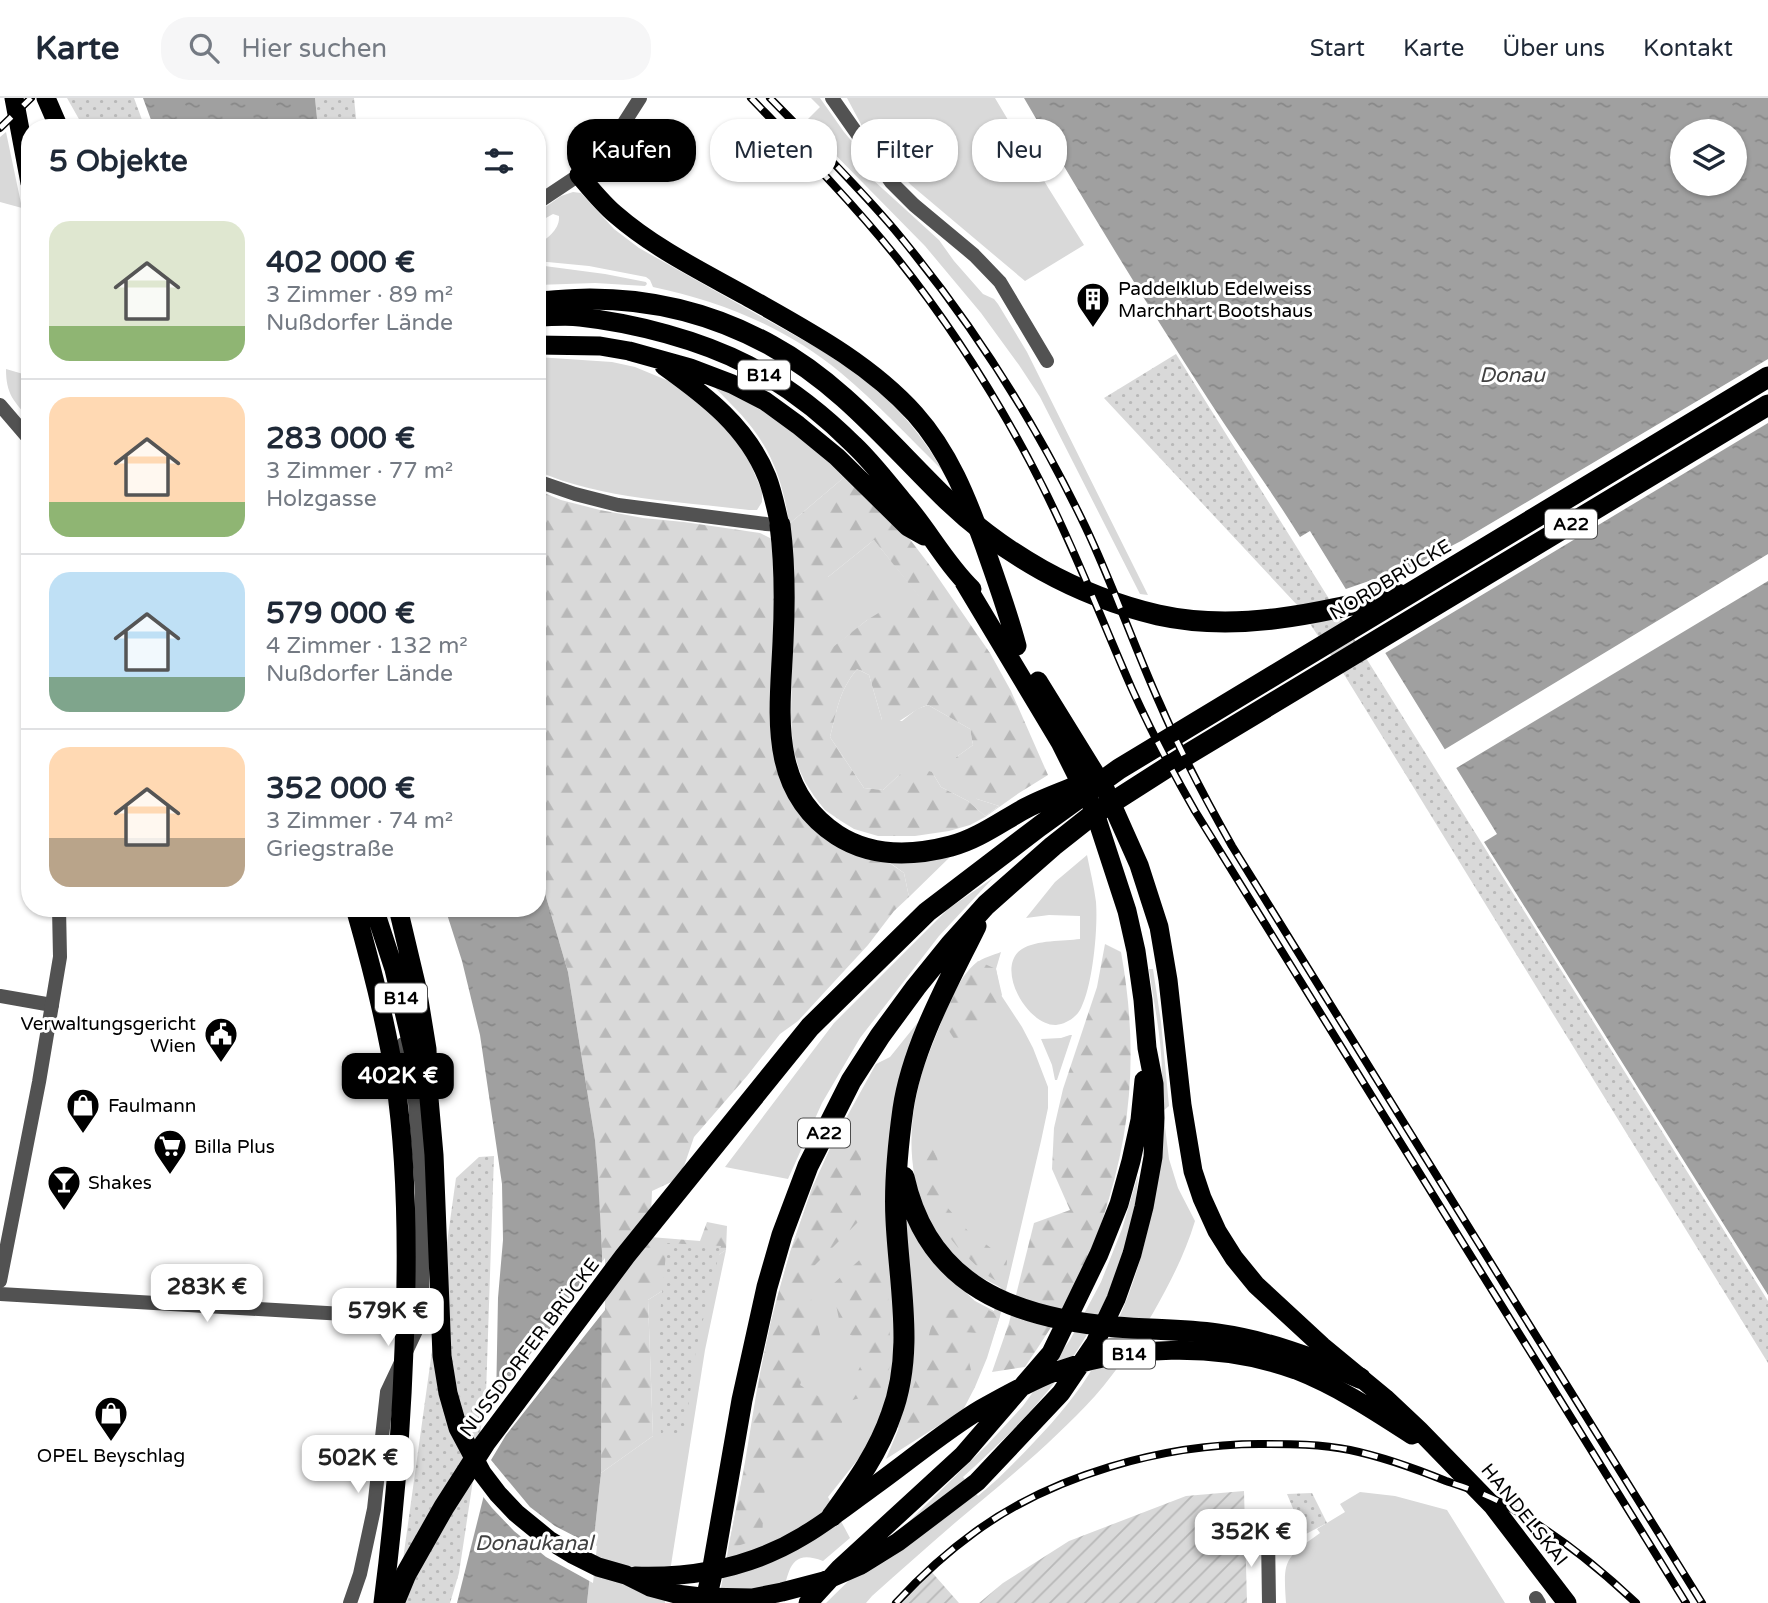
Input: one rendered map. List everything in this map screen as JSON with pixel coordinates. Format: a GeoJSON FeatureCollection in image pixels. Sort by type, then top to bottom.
{"type":"FeatureCollection","features":[{"type":"Feature","properties":{"kind":"highway"},"geometry":{"type":"LineString","coordinates":[[14,98],[21,135]]}},
{"type":"Feature","properties":{"kind":"highway"},"geometry":{"type":"LineString","coordinates":[[46,98],[55,119]]}},
{"type":"Feature","properties":{"kind":"highway"},"geometry":{"type":"LineString","coordinates":[[585,182],[616,215],[667,252],[813,333],[855,361],[916,415],[947,458],[965,492],[1006,604],[1017,646]]}},
{"type":"Feature","properties":{"kind":"highway"},"geometry":{"type":"LineString","coordinates":[[546,301],[589,299],[674,307],[747,333],[801,364],[839,393],[967,518],[1001,544],[1044,571],[1121,605],[1195,620],[1265,620],[1300,616],[1417,590]]}},
{"type":"Feature","properties":{"kind":"highway","name":"B14"},"geometry":{"type":"LineString","coordinates":[[546,317],[578,317],[633,326],[688,341],[749,365],[803,400],[855,445],[913,512],[964,582],[983,600],[1017,646],[1106,791],[1139,865],[1159,927],[1188,1144],[1202,1198],[1217,1231],[1256,1285],[1402,1414],[1445,1457]]}},
{"type":"Feature","properties":{"kind":"highway"},"geometry":{"type":"LineString","coordinates":[[546,345],[600,346],[629,351],[690,368],[732,384],[765,401],[798,425],[837,457],[908,527],[931,540]]}},
{"type":"Feature","properties":{"kind":"highway"},"geometry":{"type":"LineString","coordinates":[[651,357],[725,414],[758,457],[767,477],[780,525],[784,558],[779,708],[781,742],[786,764],[801,797],[821,822],[846,840],[862,846],[892,853],[924,851],[952,846],[995,827],[1028,807],[1119,769]]}},
{"type":"Feature","properties":{"kind":"highway","name":"NORDBRÜCKE"},"geometry":{"type":"LineString","coordinates":[[724,1135],[810,1027],[927,912],[1040,826],[1119,769],[1171,736],[1768,377]]}},
{"type":"Feature","properties":{"kind":"highway","name":"A22"},"geometry":{"type":"LineString","coordinates":[[705,1603],[742,1400],[767,1287],[782,1235],[808,1166],[851,1081],[880,1035],[950,945],[986,905],[1053,846],[1091,817],[1185,755],[1768,405]]}},
{"type":"Feature","properties":{"kind":"highway"},"geometry":{"type":"LineString","coordinates":[[626,1575],[650,1587],[676,1594],[752,1598],[824,1581],[861,1564],[898,1542],[977,1482],[1061,1393],[1095,1343],[1116,1299],[1132,1254],[1153,1157],[1154,1084],[1147,1048],[1136,951],[1126,911],[1094,810],[1060,742],[964,582]]}},
{"type":"Feature","properties":{"kind":"highway"},"geometry":{"type":"LineString","coordinates":[[832,1516],[870,1461],[892,1415],[904,1356],[896,1179],[904,1104],[919,1050],[986,905]]}},
{"type":"Feature","properties":{"kind":"highway"},"geometry":{"type":"LineString","coordinates":[[357,917],[381,1004],[390,1052],[405,1187],[407,1285],[401,1412],[395,1507],[383,1603]]}},
{"type":"Feature","properties":{"kind":"highway","name":"B14"},"geometry":{"type":"LineString","coordinates":[[376,917],[394,969],[414,1054],[428,1087],[434,1155],[442,1356],[448,1394],[458,1428],[482,1473],[516,1514],[572,1554],[598,1567],[626,1575],[688,1574],[735,1566],[772,1552],[804,1535],[979,1410],[1012,1392],[1047,1375],[1074,1366],[1117,1356],[1164,1350],[1227,1353],[1265,1360],[1297,1371],[1329,1384],[1445,1457]]}},
{"type":"Feature","properties":{"kind":"highway"},"geometry":{"type":"LineString","coordinates":[[400,917],[417,988],[427,1049],[428,1087]]}},
{"type":"Feature","properties":{"kind":"highway"},"geometry":{"type":"LineString","coordinates":[[808,1603],[840,1568],[963,1455],[1051,1353],[1094,1265],[1119,1204],[1140,1120],[1147,1048]]}},
{"type":"Feature","properties":{"kind":"highway","name":"NUSSDORFER BRÜCKE"},"geometry":{"type":"LineString","coordinates":[[394,1603],[406,1574],[444,1507],[485,1443],[625,1256],[724,1135]]}},
{"type":"Feature","properties":{"kind":"highway"},"geometry":{"type":"LineString","coordinates":[[900,1147],[909,1199],[925,1232],[946,1262],[986,1294],[1033,1314],[1058,1320],[1118,1328],[1217,1334],[1252,1340],[1318,1360],[1360,1378]]}},
{"type":"Feature","properties":{"kind":"highway","name":"HANDELSKAI"},"geometry":{"type":"LineString","coordinates":[[1445,1457],[1492,1505],[1567,1603]]}},
{"type":"Feature","properties":{"kind":"street"},"geometry":{"type":"LineString","coordinates":[[627,119],[640,98]]}},
{"type":"Feature","properties":{"kind":"street"},"geometry":{"type":"LineString","coordinates":[[832,98],[891,182],[991,272],[1007,293],[1046,361]]}},
{"type":"Feature","properties":{"kind":"street"},"geometry":{"type":"LineString","coordinates":[[546,197],[570,182]]}},
{"type":"Feature","properties":{"kind":"street"},"geometry":{"type":"LineString","coordinates":[[0,405],[21,430]]}},
{"type":"Feature","properties":{"kind":"street"},"geometry":{"type":"LineString","coordinates":[[546,484],[618,505],[780,525]]}},
{"type":"Feature","properties":{"kind":"street"},"geometry":{"type":"LineString","coordinates":[[0,1281],[60,957],[59,917]]}},
{"type":"Feature","properties":{"kind":"street"},"geometry":{"type":"LineString","coordinates":[[349,1603],[360,1574],[374,1508],[387,1392],[422,1318],[422,1193],[415,1102],[387,960],[375,917]]}},
{"type":"Feature","properties":{"kind":"street"},"geometry":{"type":"LineString","coordinates":[[0,996],[52,1005]]}},
{"type":"Feature","properties":{"kind":"street"},"geometry":{"type":"LineString","coordinates":[[0,1294],[422,1318]]}},
{"type":"Feature","properties":{"kind":"street"},"geometry":{"type":"LineString","coordinates":[[1268,1535],[1269,1603]]}},
{"type":"Feature","properties":{"kind":"green space"},"geometry":{"type":"Polygon","coordinates":[[[67,98],[134,98],[142,119],[79,119],[67,98]]]}},
{"type":"Feature","properties":{"kind":"green space"},"geometry":{"type":"Polygon","coordinates":[[[315,98],[354,98],[356,119],[317,119],[315,98]]]}},
{"type":"Feature","properties":{"kind":"green space"},"geometry":{"type":"Polygon","coordinates":[[[811,98],[820,98],[835,119],[808,119],[820,107],[811,98]]]}},
{"type":"Feature","properties":{"kind":"green space"},"geometry":{"type":"Polygon","coordinates":[[[847,98],[995,98],[1007,119],[972,119],[972,182],[1045,182],[1084,245],[1025,281],[908,182],[958,182],[958,119],[858,119],[847,98]]]}},
{"type":"Feature","properties":{"kind":"green space"},"geometry":{"type":"Polygon","coordinates":[[[837,122],[851,140],[851,171],[837,157],[837,122]]]}},
{"type":"Feature","properties":{"kind":"green space"},"geometry":{"type":"Polygon","coordinates":[[[6,132],[21,208],[0,202],[0,137],[6,132]]]}},
{"type":"Feature","properties":{"kind":"green space"},"geometry":{"type":"Polygon","coordinates":[[[862,182],[875,182],[939,240],[983,294],[998,304],[1027,352],[1148,595],[1140,594],[1040,397],[981,313],[925,246],[862,182]]]}},
{"type":"Feature","properties":{"kind":"green space"},"geometry":{"type":"Polygon","coordinates":[[[573,192],[581,193],[614,229],[639,248],[819,349],[856,374],[903,416],[942,470],[841,373],[776,330],[728,308],[653,287],[646,277],[589,266],[546,262],[546,239],[555,230],[559,216],[553,214],[546,218],[546,207],[561,196],[573,192]]]}},
{"type":"Feature","properties":{"kind":"green space"},"geometry":{"type":"Polygon","coordinates":[[[546,266],[605,274],[647,284],[645,286],[595,283],[546,285],[546,266]]]}},
{"type":"Feature","properties":{"kind":"green space"},"geometry":{"type":"Polygon","coordinates":[[[1176,354],[1768,1301],[1768,1363],[1345,676],[1298,606],[1104,398],[1176,354]]]}},
{"type":"Feature","properties":{"kind":"green space"},"geometry":{"type":"Polygon","coordinates":[[[546,358],[612,362],[635,367],[676,384],[726,425],[750,463],[762,491],[762,502],[757,510],[749,510],[615,494],[546,475],[546,358]]]}},
{"type":"Feature","properties":{"kind":"green space"},"geometry":{"type":"Polygon","coordinates":[[[6,369],[21,373],[21,409],[9,392],[6,369]]]}},
{"type":"Feature","properties":{"kind":"green space"},"geometry":{"type":"Polygon","coordinates":[[[710,382],[739,395],[776,418],[848,474],[789,524],[779,478],[770,456],[753,429],[710,382]]]}},
{"type":"Feature","properties":{"kind":"green space"},"geometry":{"type":"Polygon","coordinates":[[[848,474],[902,529],[990,653],[1011,691],[1048,775],[985,817],[949,831],[915,836],[878,836],[854,829],[825,810],[805,782],[793,748],[791,717],[794,577],[789,524],[848,474]],[[874,540],[828,577],[828,651],[867,620],[890,606],[928,608],[874,540]],[[857,669],[842,693],[830,737],[864,788],[883,790],[900,774],[915,767],[932,772],[941,787],[968,801],[985,816],[999,806],[977,799],[958,787],[953,769],[955,758],[973,745],[970,729],[928,705],[889,726],[882,720],[869,675],[857,669]]]}},
{"type":"Feature","properties":{"kind":"green space"},"geometry":{"type":"Polygon","coordinates":[[[546,494],[600,510],[643,518],[760,533],[772,539],[788,793],[904,873],[909,897],[798,1021],[780,1034],[694,1137],[680,1178],[652,1191],[650,1237],[700,1241],[707,1222],[727,1226],[726,1250],[648,1300],[653,1436],[601,1473],[602,1252],[595,1140],[568,972],[546,897],[546,494]]]}},
{"type":"Feature","properties":{"kind":"green space"},"geometry":{"type":"Polygon","coordinates":[[[874,540],[929,608],[867,620],[828,652],[828,577],[874,540]]]}},
{"type":"Feature","properties":{"kind":"green space"},"geometry":{"type":"Polygon","coordinates":[[[857,669],[869,675],[882,720],[902,721],[917,709],[928,705],[970,729],[973,745],[955,758],[977,799],[999,806],[985,816],[968,801],[941,787],[932,772],[900,774],[883,790],[864,788],[830,737],[842,693],[857,669]]]}},
{"type":"Feature","properties":{"kind":"green space"},"geometry":{"type":"Polygon","coordinates":[[[1087,855],[1096,913],[1094,956],[1089,985],[1081,1008],[1074,1017],[1056,1025],[1045,1023],[1025,1006],[1018,994],[1011,969],[1014,957],[1022,949],[1042,942],[1080,939],[1080,916],[1049,915],[1026,918],[1055,882],[1087,855]]]}},
{"type":"Feature","properties":{"kind":"green space"},"geometry":{"type":"Polygon","coordinates":[[[951,856],[909,897],[904,873],[889,862],[951,856]]]}},
{"type":"Feature","properties":{"kind":"green space"},"geometry":{"type":"Polygon","coordinates":[[[993,878],[939,936],[860,1038],[822,1103],[788,1179],[725,1167],[834,1023],[948,909],[993,878]]]}},
{"type":"Feature","properties":{"kind":"green space"},"geometry":{"type":"Polygon","coordinates":[[[1105,944],[1121,952],[1130,1021],[1131,1055],[1126,1121],[1112,1187],[1084,1270],[1045,1337],[1025,1367],[992,1372],[1009,1323],[1034,1223],[1070,1210],[1052,1169],[1054,1128],[1063,1089],[1097,987],[1105,944]]]}},
{"type":"Feature","properties":{"kind":"green space"},"geometry":{"type":"Polygon","coordinates":[[[1001,952],[996,969],[1001,995],[1033,1048],[1048,1087],[1048,1108],[1041,1141],[1000,1316],[975,1387],[963,1410],[886,1459],[898,1430],[907,1395],[906,1221],[908,1219],[947,1275],[975,1301],[994,1311],[1001,1288],[968,1269],[935,1231],[917,1186],[911,1138],[913,1113],[922,1074],[953,995],[976,963],[1001,952]]]}},
{"type":"Feature","properties":{"kind":"green space"},"geometry":{"type":"Polygon","coordinates":[[[978,961],[996,969],[1002,995],[974,1042],[958,1045],[942,1020],[962,982],[978,961]]]}},
{"type":"Feature","properties":{"kind":"green space"},"geometry":{"type":"Polygon","coordinates":[[[1149,969],[1153,969],[1161,1022],[1169,1106],[1163,1111],[1169,1159],[1178,1188],[1195,1221],[1171,1279],[1140,1335],[1111,1377],[1045,1446],[924,1549],[866,1603],[826,1603],[987,1445],[1023,1406],[1070,1340],[1101,1282],[1122,1229],[1138,1175],[1128,1237],[1106,1298],[1074,1356],[1055,1382],[1018,1424],[963,1477],[978,1496],[1014,1463],[1067,1405],[1088,1376],[1112,1333],[1127,1298],[1149,1226],[1160,1151],[1162,1062],[1149,969]]]}},
{"type":"Feature","properties":{"kind":"green space"},"geometry":{"type":"Polygon","coordinates":[[[923,1016],[912,1045],[892,1379],[876,1430],[863,1453],[828,1497],[850,1538],[823,1561],[811,1558],[796,1560],[779,1603],[718,1603],[771,1322],[790,1252],[812,1188],[834,1140],[876,1064],[890,1057],[923,1016]]]}},
{"type":"Feature","properties":{"kind":"green space"},"geometry":{"type":"Polygon","coordinates":[[[1072,1035],[1055,1080],[1041,1039],[1072,1035]]]}},
{"type":"Feature","properties":{"kind":"green space"},"geometry":{"type":"Polygon","coordinates":[[[926,1134],[942,1176],[940,1199],[968,1231],[1007,1260],[1005,1286],[985,1274],[959,1249],[933,1216],[917,1148],[926,1134]]]}},
{"type":"Feature","properties":{"kind":"green space"},"geometry":{"type":"Polygon","coordinates":[[[834,1140],[861,1144],[861,1219],[805,1275],[820,1335],[800,1385],[848,1414],[809,1470],[767,1448],[762,1538],[728,1549],[764,1356],[783,1275],[815,1184],[834,1140]]]}},
{"type":"Feature","properties":{"kind":"green space"},"geometry":{"type":"Polygon","coordinates":[[[494,1156],[486,1394],[459,1573],[450,1603],[397,1603],[456,1178],[479,1157],[494,1156]]]}},
{"type":"Feature","properties":{"kind":"green space"},"geometry":{"type":"Polygon","coordinates":[[[667,1243],[721,1246],[696,1349],[684,1437],[661,1434],[657,1345],[667,1243]]]}},
{"type":"Feature","properties":{"kind":"green space"},"geometry":{"type":"Polygon","coordinates":[[[726,1250],[705,1350],[665,1603],[587,1603],[601,1473],[653,1436],[648,1300],[726,1250]]]}},
{"type":"Feature","properties":{"kind":"green space"},"geometry":{"type":"Polygon","coordinates":[[[866,1254],[887,1269],[891,1361],[887,1378],[878,1393],[842,1403],[870,1347],[841,1329],[832,1285],[866,1254]]]}},
{"type":"Feature","properties":{"kind":"green space"},"geometry":{"type":"Polygon","coordinates":[[[973,1302],[1000,1316],[994,1334],[962,1332],[975,1387],[966,1400],[910,1439],[898,1427],[920,1369],[934,1316],[973,1302]]]}},
{"type":"Feature","properties":{"kind":"green space"},"geometry":{"type":"Polygon","coordinates":[[[1244,1491],[1247,1603],[979,1603],[1003,1583],[1069,1541],[1186,1496],[1244,1491]]]}},
{"type":"Feature","properties":{"kind":"green space"},"geometry":{"type":"Polygon","coordinates":[[[1360,1492],[1395,1496],[1447,1510],[1505,1603],[1286,1603],[1285,1577],[1288,1561],[1320,1533],[1317,1529],[1345,1512],[1340,1504],[1360,1492]]]}},
{"type":"Feature","properties":{"kind":"green space"},"geometry":{"type":"Polygon","coordinates":[[[1312,1493],[1327,1523],[1304,1535],[1287,1494],[1312,1493]]]}},
{"type":"Feature","properties":{"kind":"green space"},"geometry":{"type":"Polygon","coordinates":[[[929,1569],[959,1603],[896,1603],[929,1569]]]}},
{"type":"Feature","properties":{"kind":"water"},"geometry":{"type":"Polygon","coordinates":[[[143,98],[315,98],[317,119],[151,119],[143,98]]]}},
{"type":"Feature","properties":{"kind":"water","name":"Donau"},"geometry":{"type":"Polygon","coordinates":[[[1024,98],[1768,98],[1768,1295],[1484,842],[1497,834],[1310,531],[1300,537],[1219,416],[1091,212],[1067,171],[1067,119],[1036,119],[1024,98]]]}},
{"type":"Feature","properties":{"kind":"water","name":"Donaukanal"},"geometry":{"type":"Polygon","coordinates":[[[546,897],[568,972],[595,1140],[598,1177],[602,1252],[601,1473],[587,1603],[457,1603],[487,1483],[496,1402],[498,1298],[503,1240],[502,1184],[480,1035],[448,917],[546,917],[546,897]]]}},
{"type":"Feature","properties":{"kind":"pier"},"geometry":{"type":"Polygon","coordinates":[[[1768,359],[1768,423],[1382,655],[1343,590],[1395,572],[1397,574],[1461,541],[1768,359]]]}},
{"type":"Feature","properties":{"kind":"pier"},"geometry":{"type":"Polygon","coordinates":[[[1768,554],[1768,581],[1453,770],[1442,751],[1768,554]]]}},
{"type":"Feature","properties":{"kind":"pier"},"geometry":{"type":"Polygon","coordinates":[[[605,1258],[605,1310],[506,1435],[491,1460],[530,1507],[555,1526],[597,1546],[593,1583],[546,1557],[514,1531],[481,1494],[492,1403],[605,1258]]]}},
{"type":"Feature","properties":{"kind":"railway"},"geometry":{"type":"LineString","coordinates":[[0,128],[31,98]]}},
{"type":"Feature","properties":{"kind":"railway"},"geometry":{"type":"LineString","coordinates":[[751,98],[880,237],[938,312],[976,368],[1042,485],[1078,561],[1139,705],[1195,811],[1686,1603]]}},
{"type":"Feature","properties":{"kind":"railway"},"geometry":{"type":"LineString","coordinates":[[770,98],[894,229],[975,335],[1023,410],[1086,528],[1168,722],[1232,846],[1702,1603]]}},
{"type":"Feature","properties":{"kind":"railway"},"geometry":{"type":"LineString","coordinates":[[896,1603],[964,1540],[1039,1494],[1074,1479],[1148,1457],[1223,1445],[1260,1444],[1317,1445],[1350,1450],[1398,1463],[1487,1496],[1519,1512],[1554,1536],[1588,1561],[1636,1603]]}},
{"type":"Feature","properties":{"kind":"place","name":"Paddelklub Edelweiss Marchhart Bootshaus"},"geometry":{"type":"Point","coordinates":[1093,329]}},
{"type":"Feature","properties":{"kind":"place","name":"Verwaltungsgericht Wien"},"geometry":{"type":"Point","coordinates":[221,1064]}},
{"type":"Feature","properties":{"kind":"place","name":"Faulmann"},"geometry":{"type":"Point","coordinates":[83,1135]}},
{"type":"Feature","properties":{"kind":"place","name":"Billa Plus"},"geometry":{"type":"Point","coordinates":[170,1176]}},
{"type":"Feature","properties":{"kind":"place","name":"Shakes"},"geometry":{"type":"Point","coordinates":[64,1212]}},
{"type":"Feature","properties":{"kind":"place","name":"OPEL Beyschlag"},"geometry":{"type":"Point","coordinates":[111,1443]}}]}
